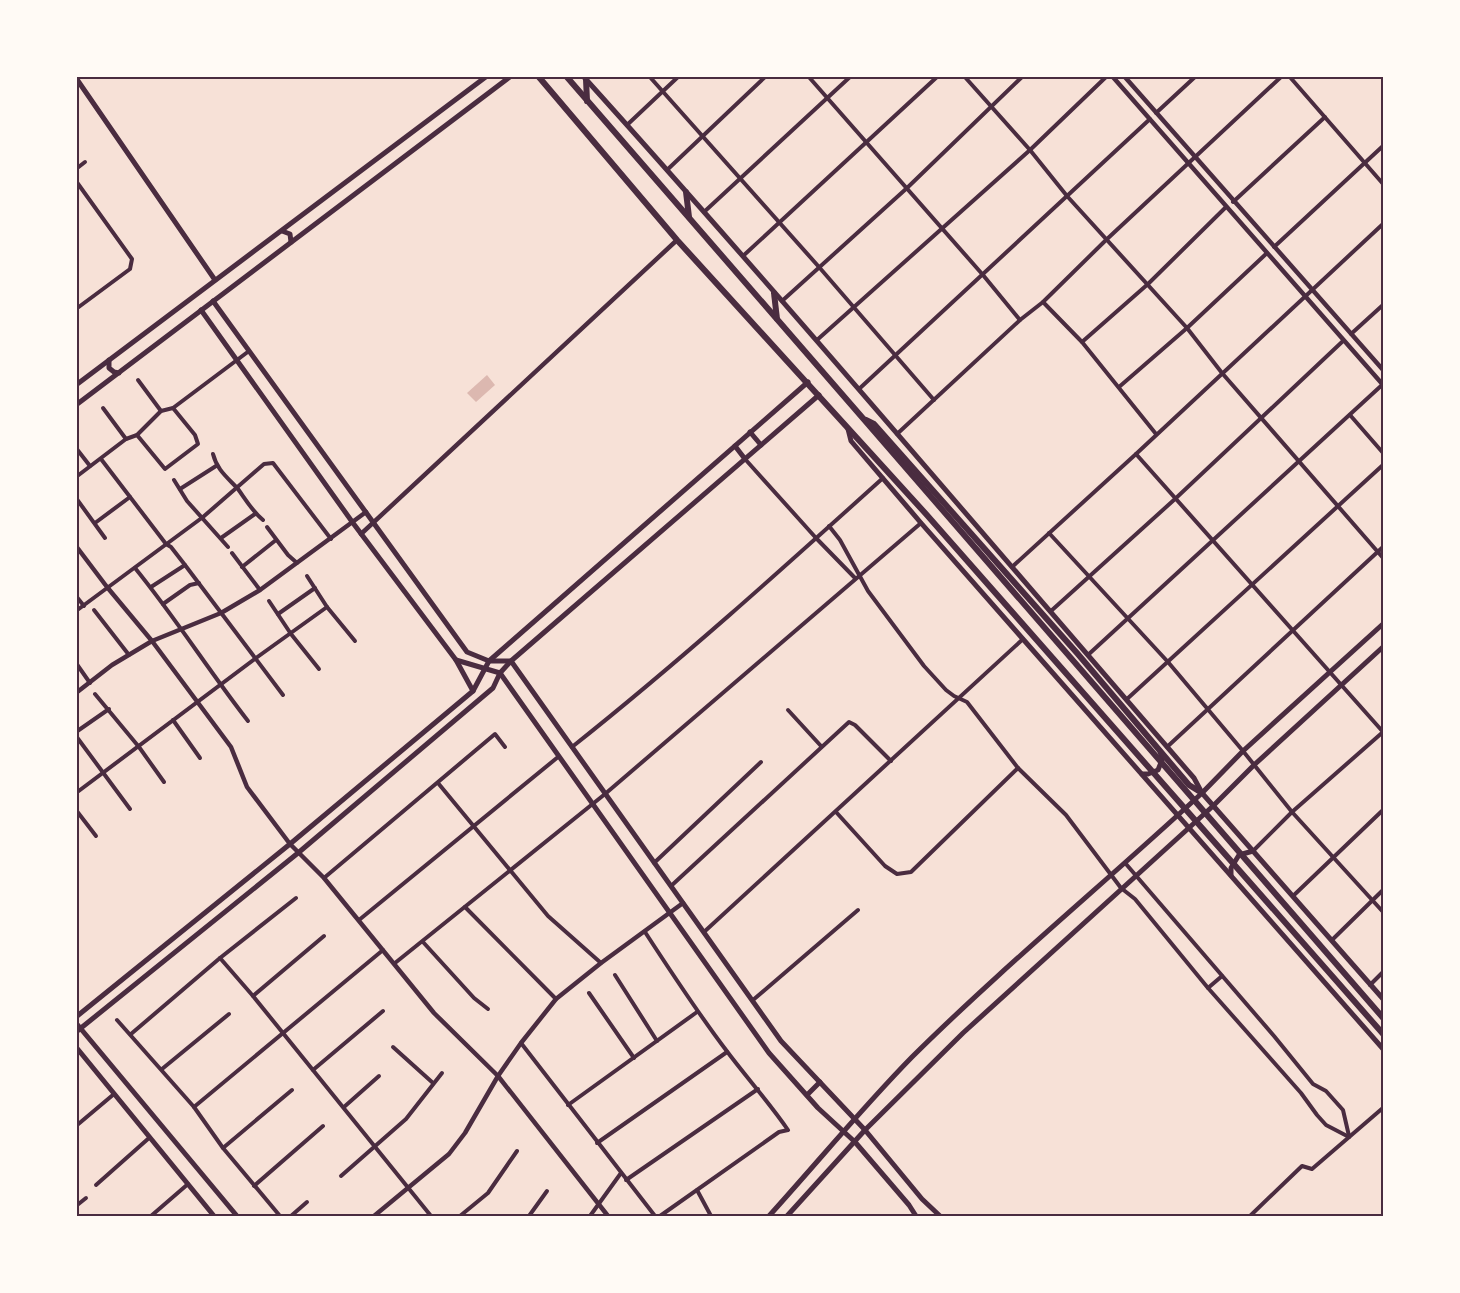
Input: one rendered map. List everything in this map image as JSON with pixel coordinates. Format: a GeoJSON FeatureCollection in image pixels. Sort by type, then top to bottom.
{"type":"FeatureCollection","features":[{"type":"Feature","properties":{"kind":"highway"},"geometry":{"type":"LineString","coordinates":[[538,76],[677,240],[950,541],[1383,1035]]}},
{"type":"Feature","properties":{"kind":"highway"},"geometry":{"type":"LineString","coordinates":[[566,76],[1383,1019]]}},
{"type":"Feature","properties":{"kind":"highway"},"geometry":{"type":"LineString","coordinates":[[586,77],[587,102]]}},
{"type":"Feature","properties":{"kind":"highway"},"geometry":{"type":"LineString","coordinates":[[686,192],[689,218]]}},
{"type":"Feature","properties":{"kind":"highway"},"geometry":{"type":"LineString","coordinates":[[774,293],[777,320]]}},
{"type":"Feature","properties":{"kind":"highway"},"geometry":{"type":"LineString","coordinates":[[863,419],[874,424],[1077,653],[1189,785],[1202,793]]}},
{"type":"Feature","properties":{"kind":"main road"},"geometry":{"type":"LineString","coordinates":[[76,385],[487,76]]}},
{"type":"Feature","properties":{"kind":"main road"},"geometry":{"type":"LineString","coordinates":[[76,405],[511,76]]}},
{"type":"Feature","properties":{"kind":"main road"},"geometry":{"type":"LineString","coordinates":[[586,77],[1089,654],[1194,778],[1202,793],[1213,806],[1383,1000]]}},
{"type":"Feature","properties":{"kind":"main road"},"geometry":{"type":"LineString","coordinates":[[76,78],[215,280]]}},
{"type":"Feature","properties":{"kind":"main road"},"geometry":{"type":"LineString","coordinates":[[282,231],[290,234],[291,242]]}},
{"type":"Feature","properties":{"kind":"main road"},"geometry":{"type":"LineString","coordinates":[[213,301],[467,652],[489,661],[511,662]]}},
{"type":"Feature","properties":{"kind":"main road"},"geometry":{"type":"LineString","coordinates":[[201,310],[361,534],[456,660],[473,690]]}},
{"type":"Feature","properties":{"kind":"main road"},"geometry":{"type":"LineString","coordinates":[[110,360],[109,369],[119,373]]}},
{"type":"Feature","properties":{"kind":"main road"},"geometry":{"type":"LineString","coordinates":[[76,1017],[290,844],[473,690],[489,661],[808,382]]}},
{"type":"Feature","properties":{"kind":"main road"},"geometry":{"type":"LineString","coordinates":[[79,1030],[298,853],[493,688],[500,673],[511,662],[819,395]]}},
{"type":"Feature","properties":{"kind":"main road"},"geometry":{"type":"LineString","coordinates":[[848,427],[851,441],[921,523],[1190,827],[1383,1050]]}},
{"type":"Feature","properties":{"kind":"main road"},"geometry":{"type":"LineString","coordinates":[[750,432],[761,446]]}},
{"type":"Feature","properties":{"kind":"main road"},"geometry":{"type":"LineString","coordinates":[[735,446],[745,459]]}},
{"type":"Feature","properties":{"kind":"main road"},"geometry":{"type":"LineString","coordinates":[[769,1216],[854,1119],[951,1020],[1112,874],[1126,864],[1243,751],[1383,623]]}},
{"type":"Feature","properties":{"kind":"main road"},"geometry":{"type":"LineString","coordinates":[[787,1216],[865,1130],[963,1033],[1213,806],[1383,646]]}},
{"type":"Feature","properties":{"kind":"main road"},"geometry":{"type":"LineString","coordinates":[[456,660],[500,673],[769,1053],[807,1095],[855,1142],[916,1216]]}},
{"type":"Feature","properties":{"kind":"main road"},"geometry":{"type":"LineString","coordinates":[[511,662],[781,1041],[865,1130],[922,1199],[940,1216]]}},
{"type":"Feature","properties":{"kind":"main road"},"geometry":{"type":"LineString","coordinates":[[1142,774],[1158,770],[1162,760],[1160,751]]}},
{"type":"Feature","properties":{"kind":"main road"},"geometry":{"type":"LineString","coordinates":[[1231,874],[1234,860],[1239,855],[1253,851]]}},
{"type":"Feature","properties":{"kind":"main road"},"geometry":{"type":"LineString","coordinates":[[76,1023],[79,1030],[237,1216]]}},
{"type":"Feature","properties":{"kind":"main road"},"geometry":{"type":"LineString","coordinates":[[76,1047],[214,1216]]}},
{"type":"Feature","properties":{"kind":"main road"},"geometry":{"type":"LineString","coordinates":[[807,1095],[819,1082]]}},
{"type":"Feature","properties":{"kind":"street"},"geometry":{"type":"LineString","coordinates":[[649,76],[934,400]]}},
{"type":"Feature","properties":{"kind":"street"},"geometry":{"type":"LineString","coordinates":[[627,124],[679,76]]}},
{"type":"Feature","properties":{"kind":"street"},"geometry":{"type":"LineString","coordinates":[[667,170],[766,76]]}},
{"type":"Feature","properties":{"kind":"street"},"geometry":{"type":"LineString","coordinates":[[808,76],[1020,320]]}},
{"type":"Feature","properties":{"kind":"street"},"geometry":{"type":"LineString","coordinates":[[704,212],[828,100],[851,76]]}},
{"type":"Feature","properties":{"kind":"street"},"geometry":{"type":"LineString","coordinates":[[743,256],[938,76]]}},
{"type":"Feature","properties":{"kind":"street"},"geometry":{"type":"LineString","coordinates":[[964,76],[1030,150],[1067,196],[1187,328],[1222,373],[1383,558]]}},
{"type":"Feature","properties":{"kind":"street"},"geometry":{"type":"LineString","coordinates":[[782,302],[907,188],[1023,76]]}},
{"type":"Feature","properties":{"kind":"street"},"geometry":{"type":"LineString","coordinates":[[817,340],[1030,150],[1107,76]]}},
{"type":"Feature","properties":{"kind":"street"},"geometry":{"type":"LineString","coordinates":[[1089,654],[1383,386],[1112,76]]}},
{"type":"Feature","properties":{"kind":"street"},"geometry":{"type":"LineString","coordinates":[[1124,76],[1383,371]]}},
{"type":"Feature","properties":{"kind":"street"},"geometry":{"type":"LineString","coordinates":[[1156,113],[1196,76]]}},
{"type":"Feature","properties":{"kind":"street"},"geometry":{"type":"LineString","coordinates":[[897,434],[1020,320],[1043,302],[1282,76]]}},
{"type":"Feature","properties":{"kind":"street"},"geometry":{"type":"LineString","coordinates":[[1289,76],[1383,185]]}},
{"type":"Feature","properties":{"kind":"street"},"geometry":{"type":"LineString","coordinates":[[1233,202],[1324,117]]}},
{"type":"Feature","properties":{"kind":"street"},"geometry":{"type":"LineString","coordinates":[[859,389],[1150,119]]}},
{"type":"Feature","properties":{"kind":"street"},"geometry":{"type":"LineString","coordinates":[[1273,248],[1383,145]]}},
{"type":"Feature","properties":{"kind":"street"},"geometry":{"type":"LineString","coordinates":[[76,169],[85,162]]}},
{"type":"Feature","properties":{"kind":"street"},"geometry":{"type":"LineString","coordinates":[[76,181],[132,259],[130,269],[76,309]]}},
{"type":"Feature","properties":{"kind":"street"},"geometry":{"type":"LineString","coordinates":[[1082,342],[1148,284],[1226,207]]}},
{"type":"Feature","properties":{"kind":"street"},"geometry":{"type":"LineString","coordinates":[[1012,567],[1383,223]]}},
{"type":"Feature","properties":{"kind":"street"},"geometry":{"type":"LineString","coordinates":[[361,534],[677,240]]}},
{"type":"Feature","properties":{"kind":"street"},"geometry":{"type":"LineString","coordinates":[[1119,387],[1187,328],[1266,253]]}},
{"type":"Feature","properties":{"kind":"street"},"geometry":{"type":"LineString","coordinates":[[1043,302],[1082,342],[1156,434]]}},
{"type":"Feature","properties":{"kind":"street"},"geometry":{"type":"LineString","coordinates":[[1350,334],[1383,304]]}},
{"type":"Feature","properties":{"kind":"street"},"geometry":{"type":"LineString","coordinates":[[1051,611],[1175,499],[1343,341]]}},
{"type":"Feature","properties":{"kind":"street"},"geometry":{"type":"LineString","coordinates":[[76,477],[126,439],[137,435],[161,411],[173,408],[250,351]]}},
{"type":"Feature","properties":{"kind":"street"},"geometry":{"type":"LineString","coordinates":[[138,380],[161,411]]}},
{"type":"Feature","properties":{"kind":"street"},"geometry":{"type":"LineString","coordinates":[[103,408],[126,439]]}},
{"type":"Feature","properties":{"kind":"street"},"geometry":{"type":"LineString","coordinates":[[137,435],[165,469],[198,444],[195,435],[173,408]]}},
{"type":"Feature","properties":{"kind":"street"},"geometry":{"type":"LineString","coordinates":[[1350,416],[1383,454]]}},
{"type":"Feature","properties":{"kind":"street"},"geometry":{"type":"LineString","coordinates":[[76,448],[90,466]]}},
{"type":"Feature","properties":{"kind":"street"},"geometry":{"type":"LineString","coordinates":[[213,454],[216,466],[255,514],[263,520]]}},
{"type":"Feature","properties":{"kind":"street"},"geometry":{"type":"LineString","coordinates":[[1136,454],[1383,732],[1292,812],[1253,851]]}},
{"type":"Feature","properties":{"kind":"street"},"geometry":{"type":"LineString","coordinates":[[101,459],[166,544],[185,564],[283,695]]}},
{"type":"Feature","properties":{"kind":"street"},"geometry":{"type":"LineString","coordinates":[[745,459],[816,538],[857,576]]}},
{"type":"Feature","properties":{"kind":"street"},"geometry":{"type":"LineString","coordinates":[[76,611],[203,517],[264,464],[273,463],[331,539]]}},
{"type":"Feature","properties":{"kind":"street"},"geometry":{"type":"LineString","coordinates":[[1127,699],[1383,464]]}},
{"type":"Feature","properties":{"kind":"street"},"geometry":{"type":"LineString","coordinates":[[180,489],[216,466]]}},
{"type":"Feature","properties":{"kind":"street"},"geometry":{"type":"LineString","coordinates":[[572,747],[650,685],[663,671],[884,478]]}},
{"type":"Feature","properties":{"kind":"street"},"geometry":{"type":"LineString","coordinates":[[174,480],[187,501],[228,547]]}},
{"type":"Feature","properties":{"kind":"street"},"geometry":{"type":"LineString","coordinates":[[95,523],[130,497]]}},
{"type":"Feature","properties":{"kind":"street"},"geometry":{"type":"LineString","coordinates":[[76,498],[105,538]]}},
{"type":"Feature","properties":{"kind":"street"},"geometry":{"type":"LineString","coordinates":[[76,693],[152,641],[221,613],[260,590],[366,512]]}},
{"type":"Feature","properties":{"kind":"street"},"geometry":{"type":"LineString","coordinates":[[220,538],[255,514]]}},
{"type":"Feature","properties":{"kind":"street"},"geometry":{"type":"LineString","coordinates":[[395,963],[592,805],[921,523]]}},
{"type":"Feature","properties":{"kind":"street"},"geometry":{"type":"LineString","coordinates":[[829,526],[840,540],[857,576],[924,666],[946,690],[967,702],[1018,768],[1066,815],[1121,888],[1135,900],[1326,1125],[1349,1137]]}},
{"type":"Feature","properties":{"kind":"street"},"geometry":{"type":"LineString","coordinates":[[267,527],[298,563]]}},
{"type":"Feature","properties":{"kind":"street"},"geometry":{"type":"LineString","coordinates":[[1050,533],[1168,662],[1292,812],[1383,913]]}},
{"type":"Feature","properties":{"kind":"street"},"geometry":{"type":"LineString","coordinates":[[242,567],[276,540]]}},
{"type":"Feature","properties":{"kind":"street"},"geometry":{"type":"LineString","coordinates":[[76,546],[152,641],[231,747],[247,787],[290,844],[324,878],[434,1012],[498,1076],[608,1216]]}},
{"type":"Feature","properties":{"kind":"street"},"geometry":{"type":"LineString","coordinates":[[1167,747],[1383,546]]}},
{"type":"Feature","properties":{"kind":"street"},"geometry":{"type":"LineString","coordinates":[[232,552],[260,590]]}},
{"type":"Feature","properties":{"kind":"street"},"geometry":{"type":"LineString","coordinates":[[151,587],[185,564]]}},
{"type":"Feature","properties":{"kind":"street"},"geometry":{"type":"LineString","coordinates":[[135,568],[248,720]]}},
{"type":"Feature","properties":{"kind":"street"},"geometry":{"type":"LineString","coordinates":[[307,576],[327,608],[354,641]]}},
{"type":"Feature","properties":{"kind":"street"},"geometry":{"type":"LineString","coordinates":[[163,604],[190,585],[199,583]]}},
{"type":"Feature","properties":{"kind":"street"},"geometry":{"type":"LineString","coordinates":[[278,614],[315,588]]}},
{"type":"Feature","properties":{"kind":"street"},"geometry":{"type":"LineString","coordinates":[[76,596],[84,606]]}},
{"type":"Feature","properties":{"kind":"street"},"geometry":{"type":"LineString","coordinates":[[269,601],[291,634],[319,669]]}},
{"type":"Feature","properties":{"kind":"street"},"geometry":{"type":"LineString","coordinates":[[76,793],[256,658],[327,608]]}},
{"type":"Feature","properties":{"kind":"street"},"geometry":{"type":"LineString","coordinates":[[94,610],[129,655]]}},
{"type":"Feature","properties":{"kind":"street"},"geometry":{"type":"LineString","coordinates":[[704,932],[1023,639]]}},
{"type":"Feature","properties":{"kind":"street"},"geometry":{"type":"LineString","coordinates":[[76,663],[90,682]]}},
{"type":"Feature","properties":{"kind":"street"},"geometry":{"type":"LineString","coordinates":[[95,694],[139,747],[164,782]]}},
{"type":"Feature","properties":{"kind":"street"},"geometry":{"type":"LineString","coordinates":[[109,709],[76,734],[130,809]]}},
{"type":"Feature","properties":{"kind":"street"},"geometry":{"type":"LineString","coordinates":[[788,710],[821,746]]}},
{"type":"Feature","properties":{"kind":"street"},"geometry":{"type":"LineString","coordinates":[[173,720],[200,758]]}},
{"type":"Feature","properties":{"kind":"street"},"geometry":{"type":"LineString","coordinates":[[671,886],[849,722],[852,722],[891,761]]}},
{"type":"Feature","properties":{"kind":"street"},"geometry":{"type":"LineString","coordinates":[[324,878],[495,734],[505,747]]}},
{"type":"Feature","properties":{"kind":"street"},"geometry":{"type":"LineString","coordinates":[[359,920],[558,757]]}},
{"type":"Feature","properties":{"kind":"street"},"geometry":{"type":"LineString","coordinates":[[654,863],[761,762]]}},
{"type":"Feature","properties":{"kind":"street"},"geometry":{"type":"LineString","coordinates":[[836,812],[885,866],[897,874],[911,872],[1018,768]]}},
{"type":"Feature","properties":{"kind":"street"},"geometry":{"type":"LineString","coordinates":[[438,783],[548,916],[601,963]]}},
{"type":"Feature","properties":{"kind":"street"},"geometry":{"type":"LineString","coordinates":[[1293,896],[1383,809]]}},
{"type":"Feature","properties":{"kind":"street"},"geometry":{"type":"LineString","coordinates":[[76,810],[96,836]]}},
{"type":"Feature","properties":{"kind":"street"},"geometry":{"type":"LineString","coordinates":[[1126,864],[1313,1084],[1326,1091],[1342,1110],[1349,1137]]}},
{"type":"Feature","properties":{"kind":"street"},"geometry":{"type":"LineString","coordinates":[[1332,940],[1383,889]]}},
{"type":"Feature","properties":{"kind":"street"},"geometry":{"type":"LineString","coordinates":[[131,1034],[220,958],[296,898]]}},
{"type":"Feature","properties":{"kind":"street"},"geometry":{"type":"LineString","coordinates":[[374,1216],[449,1154],[465,1132],[498,1076],[556,999],[683,903]]}},
{"type":"Feature","properties":{"kind":"street"},"geometry":{"type":"LineString","coordinates":[[465,908],[556,999]]}},
{"type":"Feature","properties":{"kind":"street"},"geometry":{"type":"LineString","coordinates":[[753,1000],[858,910]]}},
{"type":"Feature","properties":{"kind":"street"},"geometry":{"type":"LineString","coordinates":[[645,932],[697,1012],[788,1130],[779,1132],[660,1216]]}},
{"type":"Feature","properties":{"kind":"street"},"geometry":{"type":"LineString","coordinates":[[253,996],[324,936]]}},
{"type":"Feature","properties":{"kind":"street"},"geometry":{"type":"LineString","coordinates":[[423,942],[474,998],[488,1009]]}},
{"type":"Feature","properties":{"kind":"street"},"geometry":{"type":"LineString","coordinates":[[194,1107],[384,949]]}},
{"type":"Feature","properties":{"kind":"street"},"geometry":{"type":"LineString","coordinates":[[220,958],[431,1216]]}},
{"type":"Feature","properties":{"kind":"street"},"geometry":{"type":"LineString","coordinates":[[1370,985],[1383,971]]}},
{"type":"Feature","properties":{"kind":"street"},"geometry":{"type":"LineString","coordinates":[[615,975],[657,1041]]}},
{"type":"Feature","properties":{"kind":"street"},"geometry":{"type":"LineString","coordinates":[[1208,988],[1222,976]]}},
{"type":"Feature","properties":{"kind":"street"},"geometry":{"type":"LineString","coordinates":[[589,993],[634,1058]]}},
{"type":"Feature","properties":{"kind":"street"},"geometry":{"type":"LineString","coordinates":[[313,1070],[383,1011]]}},
{"type":"Feature","properties":{"kind":"street"},"geometry":{"type":"LineString","coordinates":[[568,1105],[697,1012]]}},
{"type":"Feature","properties":{"kind":"street"},"geometry":{"type":"LineString","coordinates":[[162,1069],[229,1014]]}},
{"type":"Feature","properties":{"kind":"street"},"geometry":{"type":"LineString","coordinates":[[117,1020],[194,1107],[223,1148],[280,1216]]}},
{"type":"Feature","properties":{"kind":"street"},"geometry":{"type":"LineString","coordinates":[[521,1043],[655,1216]]}},
{"type":"Feature","properties":{"kind":"street"},"geometry":{"type":"LineString","coordinates":[[393,1047],[433,1083]]}},
{"type":"Feature","properties":{"kind":"street"},"geometry":{"type":"LineString","coordinates":[[597,1143],[727,1052]]}},
{"type":"Feature","properties":{"kind":"street"},"geometry":{"type":"LineString","coordinates":[[341,1176],[406,1119],[442,1073]]}},
{"type":"Feature","properties":{"kind":"street"},"geometry":{"type":"LineString","coordinates":[[344,1107],[379,1076]]}},
{"type":"Feature","properties":{"kind":"street"},"geometry":{"type":"LineString","coordinates":[[626,1180],[758,1089]]}},
{"type":"Feature","properties":{"kind":"street"},"geometry":{"type":"LineString","coordinates":[[223,1148],[292,1090]]}},
{"type":"Feature","properties":{"kind":"street"},"geometry":{"type":"LineString","coordinates":[[76,1126],[115,1094]]}},
{"type":"Feature","properties":{"kind":"street"},"geometry":{"type":"LineString","coordinates":[[1250,1216],[1302,1166],[1312,1169],[1383,1107]]}},
{"type":"Feature","properties":{"kind":"street"},"geometry":{"type":"LineString","coordinates":[[254,1186],[323,1126]]}},
{"type":"Feature","properties":{"kind":"street"},"geometry":{"type":"LineString","coordinates":[[96,1185],[149,1138]]}},
{"type":"Feature","properties":{"kind":"street"},"geometry":{"type":"LineString","coordinates":[[460,1216],[488,1193],[517,1151]]}},
{"type":"Feature","properties":{"kind":"street"},"geometry":{"type":"LineString","coordinates":[[590,1216],[621,1173]]}},
{"type":"Feature","properties":{"kind":"street"},"geometry":{"type":"LineString","coordinates":[[151,1216],[188,1184]]}},
{"type":"Feature","properties":{"kind":"street"},"geometry":{"type":"LineString","coordinates":[[697,1190],[711,1216]]}},
{"type":"Feature","properties":{"kind":"street"},"geometry":{"type":"LineString","coordinates":[[529,1216],[547,1191]]}},
{"type":"Feature","properties":{"kind":"street"},"geometry":{"type":"LineString","coordinates":[[76,1206],[86,1198]]}},
{"type":"Feature","properties":{"kind":"street"},"geometry":{"type":"LineString","coordinates":[[291,1216],[307,1202]]}},
{"type":"Feature","properties":{"kind":"shaded area"},"geometry":{"type":"Polygon","coordinates":[[[487,375],[495,385],[476,402],[467,393],[487,375]]]}}]}
